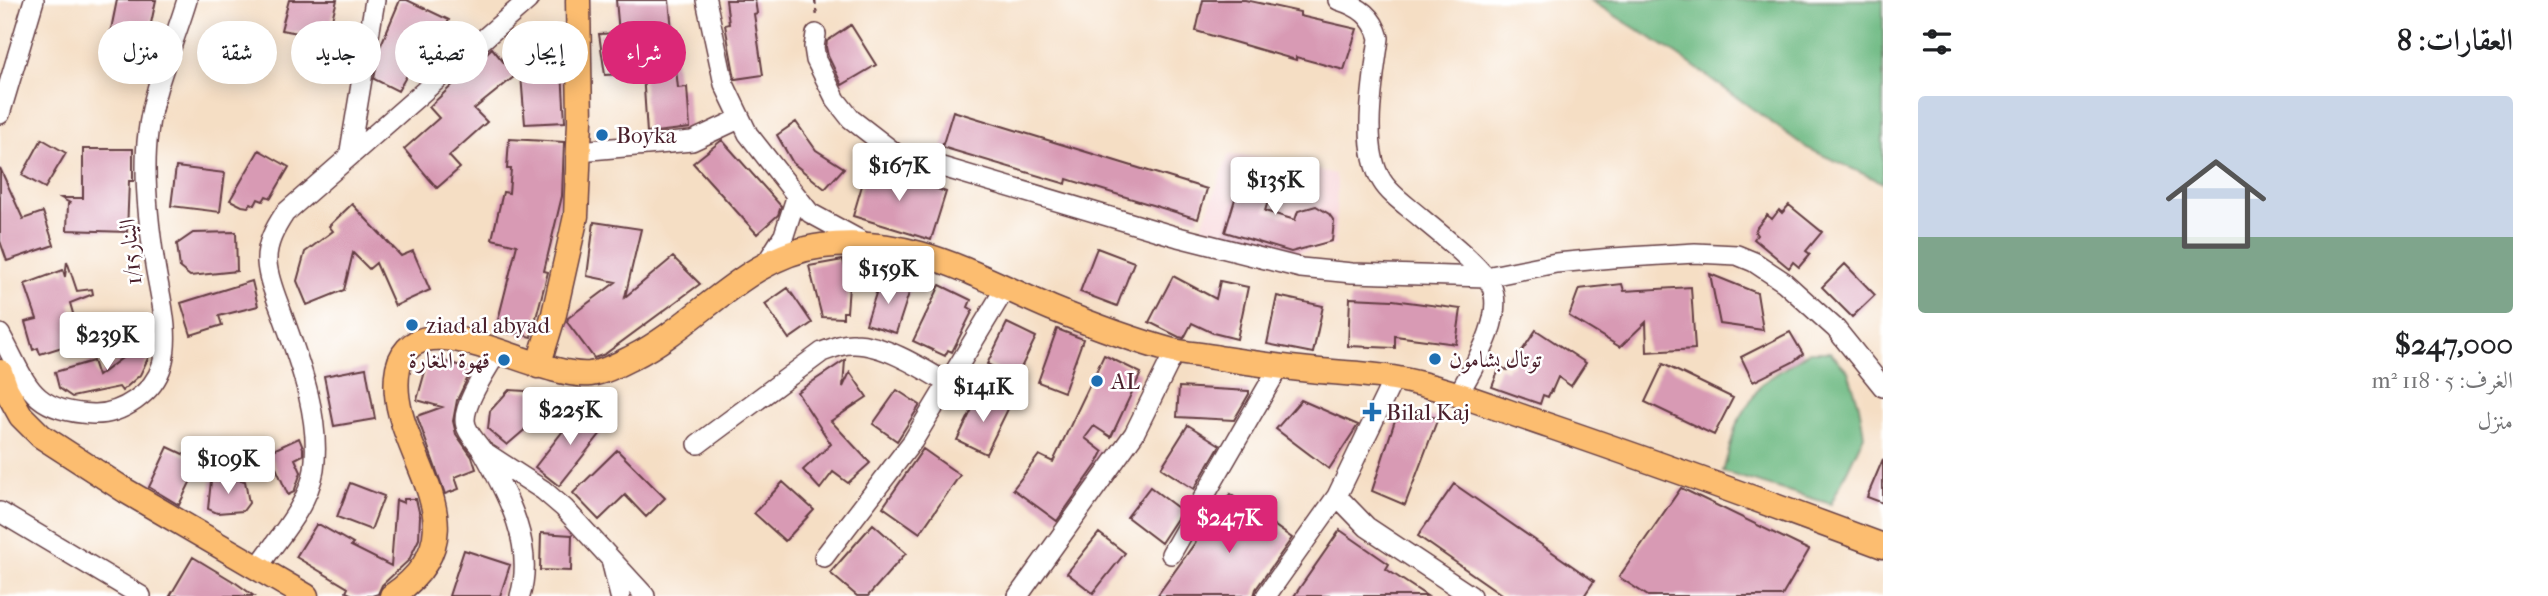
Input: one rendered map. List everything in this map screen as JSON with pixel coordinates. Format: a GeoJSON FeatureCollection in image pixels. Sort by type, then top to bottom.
{"type":"FeatureCollection","features":[{"type":"Feature","properties":{"kind":"main road"},"geometry":{"type":"LineString","coordinates":[[538,366],[554,314],[576,216],[579,151],[578,0]]}},
{"type":"Feature","properties":{"kind":"main road"},"geometry":{"type":"LineString","coordinates":[[392,596],[424,565],[432,545],[435,524],[432,495],[404,423],[396,385],[399,364],[405,351],[414,343],[434,337],[465,340],[538,366],[590,374],[611,368],[644,352],[765,265],[818,246],[867,244],[925,254],[961,266],[1052,308],[1175,351],[1279,367],[1394,378],[1458,395],[1664,465],[1883,546]]}},
{"type":"Feature","properties":{"kind":"main road"},"geometry":{"type":"LineString","coordinates":[[0,372],[21,416],[41,436],[126,491],[306,596]]}},
{"type":"Feature","properties":{"kind":"street"},"geometry":{"type":"LineString","coordinates":[[0,114],[34,0]]}},
{"type":"Feature","properties":{"kind":"street","name":"الينار1/15"},"geometry":{"type":"LineString","coordinates":[[0,334],[19,375],[28,387],[47,405],[78,413],[107,414],[139,398],[162,368],[165,329],[153,256],[146,163],[148,133],[153,105],[187,0]]}},
{"type":"Feature","properties":{"kind":"street"},"geometry":{"type":"LineString","coordinates":[[349,157],[375,0]]}},
{"type":"Feature","properties":{"kind":"street"},"geometry":{"type":"LineString","coordinates":[[258,567],[306,496],[314,472],[316,442],[311,408],[298,358],[267,263],[270,238],[285,213],[528,0]]}},
{"type":"Feature","properties":{"kind":"street"},"geometry":{"type":"LineString","coordinates":[[706,0],[724,84],[739,119],[796,198],[810,213],[867,244]]}},
{"type":"Feature","properties":{"kind":"street"},"geometry":{"type":"LineString","coordinates":[[1338,0],[1364,11],[1379,38],[1370,133],[1374,162],[1381,181],[1486,277],[1494,297],[1492,322],[1485,343],[1458,395]]}},
{"type":"Feature","properties":{"kind":"street"},"geometry":{"type":"LineString","coordinates":[[816,34],[816,61],[836,100],[851,120],[895,153],[1178,237],[1301,268],[1352,273],[1486,277],[1556,263],[1612,258],[1695,253],[1737,255],[1777,277],[1826,320],[1883,387]]}},
{"type":"Feature","properties":{"kind":"street"},"geometry":{"type":"LineString","coordinates":[[579,151],[692,141],[739,119]]}},
{"type":"Feature","properties":{"kind":"street"},"geometry":{"type":"LineString","coordinates":[[765,265],[784,235],[796,198]]}},
{"type":"Feature","properties":{"kind":"street"},"geometry":{"type":"LineString","coordinates":[[824,557],[913,441],[1006,288]]}},
{"type":"Feature","properties":{"kind":"street"},"geometry":{"type":"LineString","coordinates":[[698,444],[822,352],[840,345],[872,346],[922,368],[947,383]]}},
{"type":"Feature","properties":{"kind":"street"},"geometry":{"type":"LineString","coordinates":[[1018,596],[1134,434],[1175,351]]}},
{"type":"Feature","properties":{"kind":"street"},"geometry":{"type":"LineString","coordinates":[[497,352],[467,408],[465,418],[466,426],[483,452],[519,527],[525,575],[520,596]]}},
{"type":"Feature","properties":{"kind":"street"},"geometry":{"type":"LineString","coordinates":[[1171,554],[1279,367]]}},
{"type":"Feature","properties":{"kind":"street"},"geometry":{"type":"LineString","coordinates":[[1266,596],[1336,496],[1394,378]]}},
{"type":"Feature","properties":{"kind":"street"},"geometry":{"type":"LineString","coordinates":[[483,452],[543,490],[645,596]]}},
{"type":"Feature","properties":{"kind":"street"},"geometry":{"type":"LineString","coordinates":[[1336,496],[1367,527],[1471,596]]}},
{"type":"Feature","properties":{"kind":"street"},"geometry":{"type":"LineString","coordinates":[[0,512],[141,596]]}},
{"type":"Feature","properties":{"kind":"street"},"geometry":{"type":"LineString","coordinates":[[610,558],[620,596]]}},
{"type":"Feature","properties":{"kind":"shaded area"},"geometry":{"type":"Polygon","coordinates":[[[1229,155],[1271,158],[1335,174],[1335,246],[1290,254],[1201,227],[1229,155]]]}},
{"type":"Feature","properties":{"kind":"green space"},"geometry":{"type":"Polygon","coordinates":[[[1590,0],[1883,0],[1883,183],[1807,148],[1678,55],[1590,0]]]}},
{"type":"Feature","properties":{"kind":"green space"},"geometry":{"type":"Polygon","coordinates":[[[1809,352],[1830,352],[1848,371],[1859,405],[1864,435],[1831,504],[1723,472],[1736,425],[1761,384],[1809,352]]]}},
{"type":"Feature","properties":{"kind":"building"},"geometry":{"type":"Polygon","coordinates":[[[117,0],[156,0],[152,21],[113,21],[117,0]]]}},
{"type":"Feature","properties":{"kind":"building"},"geometry":{"type":"Polygon","coordinates":[[[289,0],[337,0],[331,21],[291,21],[291,32],[281,30],[289,0]]]}},
{"type":"Feature","properties":{"kind":"building"},"geometry":{"type":"Polygon","coordinates":[[[400,0],[407,0],[449,20],[395,21],[395,84],[402,84],[398,91],[381,82],[381,45],[400,0]]]}},
{"type":"Feature","properties":{"kind":"building"},"geometry":{"type":"Polygon","coordinates":[[[616,0],[669,0],[671,21],[618,21],[616,0]]]}},
{"type":"Feature","properties":{"kind":"building"},"geometry":{"type":"Polygon","coordinates":[[[726,0],[755,0],[757,13],[754,14],[763,75],[735,79],[725,25],[729,24],[726,0]]]}},
{"type":"Feature","properties":{"kind":"building"},"geometry":{"type":"Polygon","coordinates":[[[1203,0],[1245,0],[1300,12],[1300,16],[1357,29],[1344,70],[1296,57],[1296,60],[1196,31],[1203,0]]]}},
{"type":"Feature","properties":{"kind":"building"},"geometry":{"type":"Polygon","coordinates":[[[851,25],[876,65],[842,85],[826,47],[827,41],[851,25]]]}},
{"type":"Feature","properties":{"kind":"building"},"geometry":{"type":"Polygon","coordinates":[[[599,34],[602,34],[602,54],[599,34]]]}},
{"type":"Feature","properties":{"kind":"building"},"geometry":{"type":"Polygon","coordinates":[[[492,48],[502,60],[502,84],[505,84],[474,109],[487,122],[449,156],[460,168],[437,188],[404,149],[439,118],[429,107],[454,84],[488,84],[488,52],[492,48]]]}},
{"type":"Feature","properties":{"kind":"building"},"geometry":{"type":"Polygon","coordinates":[[[522,84],[563,84],[565,122],[525,124],[522,84]]]}},
{"type":"Feature","properties":{"kind":"building"},"geometry":{"type":"Polygon","coordinates":[[[644,84],[678,84],[678,88],[687,87],[690,128],[647,133],[644,84]]]}},
{"type":"Feature","properties":{"kind":"building"},"geometry":{"type":"Polygon","coordinates":[[[953,111],[1207,189],[1198,219],[1067,179],[1066,184],[942,147],[953,111]]]}},
{"type":"Feature","properties":{"kind":"building"},"geometry":{"type":"Polygon","coordinates":[[[796,122],[816,150],[844,168],[825,189],[793,163],[777,135],[796,122]]]}},
{"type":"Feature","properties":{"kind":"building"},"geometry":{"type":"Polygon","coordinates":[[[42,139],[66,153],[45,188],[22,175],[42,139]]]}},
{"type":"Feature","properties":{"kind":"building"},"geometry":{"type":"Polygon","coordinates":[[[509,139],[564,142],[562,196],[544,271],[548,272],[531,337],[496,328],[517,245],[492,239],[503,192],[509,193],[509,139]]]}},
{"type":"Feature","properties":{"kind":"building"},"geometry":{"type":"Polygon","coordinates":[[[722,140],[781,206],[778,215],[757,234],[693,163],[722,140]]]}},
{"type":"Feature","properties":{"kind":"building"},"geometry":{"type":"Polygon","coordinates":[[[83,149],[133,149],[133,181],[129,181],[127,232],[67,230],[70,203],[61,198],[83,198],[83,149]]]}},
{"type":"Feature","properties":{"kind":"building"},"geometry":{"type":"Polygon","coordinates":[[[259,150],[289,167],[271,198],[266,196],[263,201],[258,199],[255,205],[251,203],[248,207],[242,206],[230,200],[259,150]]]}},
{"type":"Feature","properties":{"kind":"building"},"geometry":{"type":"Polygon","coordinates":[[[868,165],[946,192],[931,240],[853,216],[868,165]]]}},
{"type":"Feature","properties":{"kind":"building"},"geometry":{"type":"Polygon","coordinates":[[[1245,166],[1276,174],[1265,211],[1295,220],[1298,211],[1316,206],[1329,214],[1334,221],[1332,241],[1291,252],[1225,232],[1245,166]]]}},
{"type":"Feature","properties":{"kind":"building"},"geometry":{"type":"Polygon","coordinates":[[[176,167],[225,173],[220,212],[171,206],[176,167]]]}},
{"type":"Feature","properties":{"kind":"building"},"geometry":{"type":"Polygon","coordinates":[[[0,168],[23,219],[43,212],[54,245],[7,261],[0,241],[0,168]]]}},
{"type":"Feature","properties":{"kind":"building"},"geometry":{"type":"Polygon","coordinates":[[[352,204],[401,256],[413,251],[430,290],[395,306],[376,263],[369,269],[353,253],[344,290],[307,305],[297,281],[305,252],[333,231],[329,226],[352,204]]]}},
{"type":"Feature","properties":{"kind":"building"},"geometry":{"type":"Polygon","coordinates":[[[1789,205],[1822,232],[1806,251],[1810,254],[1799,267],[1793,262],[1789,268],[1754,239],[1757,227],[1767,215],[1772,219],[1779,210],[1782,213],[1789,205]]]}},
{"type":"Feature","properties":{"kind":"building"},"geometry":{"type":"Polygon","coordinates":[[[594,222],[641,229],[625,297],[673,257],[700,284],[605,354],[594,358],[567,322],[568,318],[616,282],[587,276],[594,222]]]}},
{"type":"Feature","properties":{"kind":"building"},"geometry":{"type":"Polygon","coordinates":[[[236,232],[237,271],[190,276],[180,268],[177,244],[193,233],[236,232]]]}},
{"type":"Feature","properties":{"kind":"building"},"geometry":{"type":"Polygon","coordinates":[[[1097,248],[1134,262],[1117,306],[1080,292],[1097,248]]]}},
{"type":"Feature","properties":{"kind":"building"},"geometry":{"type":"Polygon","coordinates":[[[843,260],[846,272],[850,273],[847,312],[843,312],[843,318],[822,317],[809,266],[843,260]]]}},
{"type":"Feature","properties":{"kind":"building"},"geometry":{"type":"Polygon","coordinates":[[[67,261],[77,291],[92,289],[93,294],[70,303],[81,341],[40,354],[38,348],[33,350],[25,322],[37,319],[25,284],[63,270],[65,277],[67,261]]]}},
{"type":"Feature","properties":{"kind":"building"},"geometry":{"type":"Polygon","coordinates":[[[1845,264],[1875,295],[1852,317],[1822,287],[1845,264]]]}},
{"type":"Feature","properties":{"kind":"building"},"geometry":{"type":"Polygon","coordinates":[[[1710,274],[1757,293],[1763,330],[1720,324],[1710,274]]]}},
{"type":"Feature","properties":{"kind":"building"},"geometry":{"type":"Polygon","coordinates":[[[1173,276],[1216,299],[1220,281],[1248,287],[1237,339],[1213,333],[1192,323],[1184,338],[1149,322],[1173,276]]]}},
{"type":"Feature","properties":{"kind":"building"},"geometry":{"type":"Polygon","coordinates":[[[881,278],[911,287],[896,333],[866,324],[881,278]]]}},
{"type":"Feature","properties":{"kind":"building"},"geometry":{"type":"Polygon","coordinates":[[[252,281],[258,306],[219,316],[222,325],[191,335],[181,303],[252,281]]]}},
{"type":"Feature","properties":{"kind":"building"},"geometry":{"type":"Polygon","coordinates":[[[1622,284],[1624,291],[1691,287],[1695,349],[1647,352],[1646,322],[1620,347],[1569,316],[1579,289],[1622,284]]]}},
{"type":"Feature","properties":{"kind":"building"},"geometry":{"type":"Polygon","coordinates":[[[940,285],[971,300],[968,307],[973,310],[952,352],[948,350],[945,356],[913,341],[940,285]]]}},
{"type":"Feature","properties":{"kind":"building"},"geometry":{"type":"Polygon","coordinates":[[[788,288],[812,323],[789,339],[765,304],[788,288]]]}},
{"type":"Feature","properties":{"kind":"building"},"geometry":{"type":"Polygon","coordinates":[[[1277,296],[1323,306],[1313,353],[1267,344],[1277,296]]]}},
{"type":"Feature","properties":{"kind":"building"},"geometry":{"type":"Polygon","coordinates":[[[1350,298],[1393,300],[1461,309],[1456,344],[1395,336],[1395,348],[1348,346],[1350,298]]]}},
{"type":"Feature","properties":{"kind":"building"},"geometry":{"type":"Polygon","coordinates":[[[1007,323],[1036,337],[1016,378],[987,364],[1007,323]]]}},
{"type":"Feature","properties":{"kind":"building"},"geometry":{"type":"Polygon","coordinates":[[[1057,329],[1083,339],[1064,392],[1038,382],[1057,329]]]}},
{"type":"Feature","properties":{"kind":"building"},"geometry":{"type":"Polygon","coordinates":[[[1536,330],[1586,363],[1571,386],[1558,377],[1548,397],[1543,395],[1540,404],[1492,387],[1500,367],[1507,370],[1511,367],[1536,330]]]}},
{"type":"Feature","properties":{"kind":"building"},"geometry":{"type":"Polygon","coordinates":[[[1790,332],[1803,354],[1753,382],[1741,357],[1790,332]]]}},
{"type":"Feature","properties":{"kind":"building"},"geometry":{"type":"Polygon","coordinates":[[[131,338],[153,341],[153,348],[140,375],[122,391],[119,387],[72,397],[59,388],[55,372],[93,361],[98,376],[122,358],[131,338]]]}},
{"type":"Feature","properties":{"kind":"building"},"geometry":{"type":"Polygon","coordinates":[[[1104,355],[1141,373],[1111,437],[1094,426],[1085,438],[1103,452],[1057,521],[1013,489],[1039,455],[1053,462],[1104,355]]]}},
{"type":"Feature","properties":{"kind":"building"},"geometry":{"type":"Polygon","coordinates":[[[429,357],[472,369],[457,400],[453,421],[456,434],[472,457],[476,469],[455,477],[459,489],[445,494],[417,416],[442,407],[417,400],[429,357]]]}},
{"type":"Feature","properties":{"kind":"building"},"geometry":{"type":"Polygon","coordinates":[[[845,360],[843,387],[850,372],[867,397],[831,421],[870,463],[848,483],[833,472],[820,489],[803,470],[831,444],[797,392],[845,360]]]}},
{"type":"Feature","properties":{"kind":"building"},"geometry":{"type":"Polygon","coordinates":[[[1663,364],[1733,398],[1714,435],[1645,402],[1663,364]]]}},
{"type":"Feature","properties":{"kind":"building"},"geometry":{"type":"Polygon","coordinates":[[[366,368],[375,419],[334,426],[324,376],[366,368]]]}},
{"type":"Feature","properties":{"kind":"building"},"geometry":{"type":"Polygon","coordinates":[[[1179,387],[1249,391],[1249,394],[1234,420],[1177,417],[1179,387]]]}},
{"type":"Feature","properties":{"kind":"building"},"geometry":{"type":"Polygon","coordinates":[[[509,390],[559,393],[561,421],[536,420],[507,445],[488,429],[490,411],[509,390]]]}},
{"type":"Feature","properties":{"kind":"building"},"geometry":{"type":"Polygon","coordinates":[[[897,390],[920,405],[897,441],[873,424],[897,390]]]}},
{"type":"Feature","properties":{"kind":"building"},"geometry":{"type":"Polygon","coordinates":[[[980,393],[1009,407],[986,454],[957,440],[980,393]]]}},
{"type":"Feature","properties":{"kind":"building"},"geometry":{"type":"Polygon","coordinates":[[[1301,400],[1358,425],[1329,469],[1276,429],[1301,400]]]}},
{"type":"Feature","properties":{"kind":"building"},"geometry":{"type":"Polygon","coordinates":[[[580,409],[605,428],[559,486],[535,467],[580,409]]]}},
{"type":"Feature","properties":{"kind":"building"},"geometry":{"type":"Polygon","coordinates":[[[1398,411],[1438,418],[1405,505],[1372,491],[1398,411]]]}},
{"type":"Feature","properties":{"kind":"building"},"geometry":{"type":"Polygon","coordinates":[[[1188,425],[1220,445],[1194,489],[1161,468],[1188,425]]]}},
{"type":"Feature","properties":{"kind":"building"},"geometry":{"type":"Polygon","coordinates":[[[299,438],[303,455],[295,459],[301,472],[294,492],[288,495],[269,452],[299,438]]]}},
{"type":"Feature","properties":{"kind":"building"},"geometry":{"type":"Polygon","coordinates":[[[168,447],[200,462],[179,505],[149,487],[168,447]]]}},
{"type":"Feature","properties":{"kind":"building"},"geometry":{"type":"Polygon","coordinates":[[[923,449],[960,475],[920,533],[883,507],[923,449]]]}},
{"type":"Feature","properties":{"kind":"building"},"geometry":{"type":"Polygon","coordinates":[[[617,450],[665,498],[646,517],[625,495],[599,520],[573,493],[617,450]]]}},
{"type":"Feature","properties":{"kind":"building"},"geometry":{"type":"Polygon","coordinates":[[[1883,459],[1883,503],[1867,497],[1883,459]]]}},
{"type":"Feature","properties":{"kind":"building"},"geometry":{"type":"Polygon","coordinates":[[[211,481],[245,481],[249,503],[243,511],[217,513],[208,509],[211,481]]]}},
{"type":"Feature","properties":{"kind":"building"},"geometry":{"type":"Polygon","coordinates":[[[783,482],[814,510],[785,541],[754,513],[783,482]]]}},
{"type":"Feature","properties":{"kind":"building"},"geometry":{"type":"Polygon","coordinates":[[[350,483],[384,496],[371,530],[337,517],[350,483]]]}},
{"type":"Feature","properties":{"kind":"building"},"geometry":{"type":"Polygon","coordinates":[[[1454,484],[1594,581],[1584,596],[1504,596],[1418,536],[1454,484]]]}},
{"type":"Feature","properties":{"kind":"building"},"geometry":{"type":"Polygon","coordinates":[[[1150,487],[1182,511],[1161,543],[1127,517],[1150,487]]]}},
{"type":"Feature","properties":{"kind":"building"},"geometry":{"type":"Polygon","coordinates":[[[1681,488],[1809,550],[1782,596],[1648,596],[1619,577],[1681,488]]]}},
{"type":"Feature","properties":{"kind":"building"},"geometry":{"type":"Polygon","coordinates":[[[1230,494],[1292,538],[1256,589],[1254,596],[1157,596],[1230,494]]]}},
{"type":"Feature","properties":{"kind":"building"},"geometry":{"type":"Polygon","coordinates":[[[404,499],[416,499],[420,516],[419,539],[409,560],[382,585],[378,594],[355,596],[346,592],[348,588],[296,557],[316,525],[320,525],[353,544],[351,546],[391,566],[396,500],[404,503],[404,499]]]}},
{"type":"Feature","properties":{"kind":"building"},"geometry":{"type":"Polygon","coordinates":[[[873,524],[906,553],[868,596],[857,596],[830,573],[873,524]]]}},
{"type":"Feature","properties":{"kind":"building"},"geometry":{"type":"Polygon","coordinates":[[[1340,530],[1389,564],[1386,569],[1427,596],[1294,596],[1340,530]]]}},
{"type":"Feature","properties":{"kind":"building"},"geometry":{"type":"Polygon","coordinates":[[[541,533],[572,535],[571,571],[540,570],[541,533]]]}},
{"type":"Feature","properties":{"kind":"building"},"geometry":{"type":"Polygon","coordinates":[[[1099,533],[1125,553],[1093,593],[1067,573],[1099,533]]]}},
{"type":"Feature","properties":{"kind":"building"},"geometry":{"type":"Polygon","coordinates":[[[464,550],[510,565],[500,596],[449,596],[464,550]]]}},
{"type":"Feature","properties":{"kind":"building"},"geometry":{"type":"Polygon","coordinates":[[[193,557],[236,583],[254,596],[170,596],[193,557]]]}},
{"type":"Feature","properties":{"kind":"place","name":"Boyka"},"geometry":{"type":"Point","coordinates":[602,135]}},
{"type":"Feature","properties":{"kind":"place","name":"ziad al abyad"},"geometry":{"type":"Point","coordinates":[412,325]}},
{"type":"Feature","properties":{"kind":"place","name":"توتال بشامون"},"geometry":{"type":"Point","coordinates":[1435,359]}},
{"type":"Feature","properties":{"kind":"place","name":"قهوة المغارة"},"geometry":{"type":"Point","coordinates":[504,360]}},
{"type":"Feature","properties":{"kind":"place","name":"AL"},"geometry":{"type":"Point","coordinates":[1097,381]}},
{"type":"Feature","properties":{"kind":"place","name":"Bilal Kaj"},"geometry":{"type":"Point","coordinates":[1372,412]}}]}
